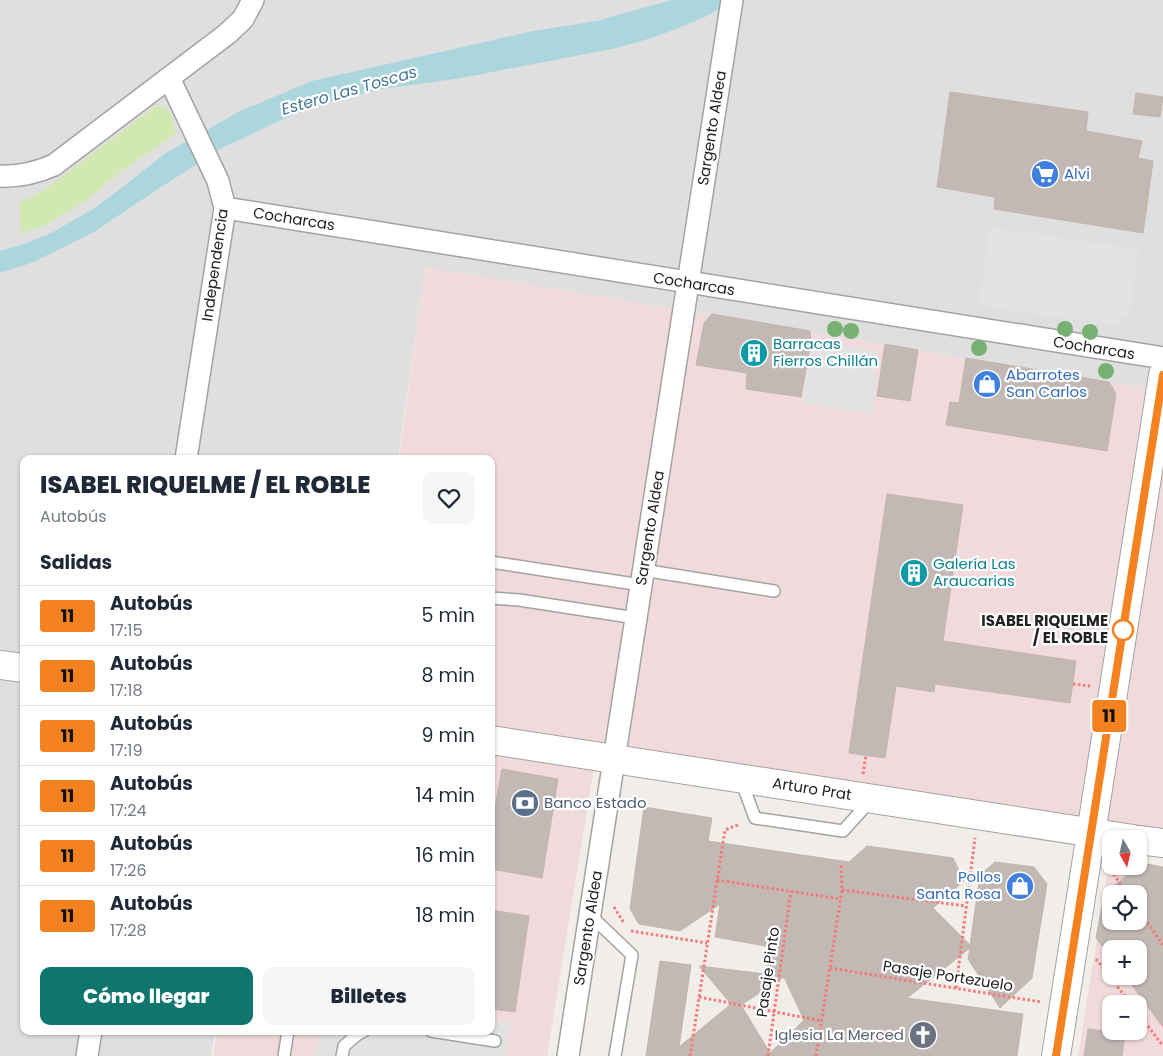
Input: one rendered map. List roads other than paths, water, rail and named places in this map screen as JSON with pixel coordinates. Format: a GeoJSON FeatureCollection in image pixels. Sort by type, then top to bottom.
{"type":"FeatureCollection","features":[{"type":"Feature","properties":{"kind":"street"},"geometry":{"type":"LineString","coordinates":[[0,176],[24,176],[40,172],[54,165],[236,27],[243,19],[253,0]]}},
{"type":"Feature","properties":{"kind":"street","name":"Sargento Aldea"},"geometry":{"type":"LineString","coordinates":[[568,1056],[732,0]]}},
{"type":"Feature","properties":{"kind":"street","name":"Independencia"},"geometry":{"type":"LineString","coordinates":[[168,78],[213,170],[222,193],[225,208],[187,455]]}},
{"type":"Feature","properties":{"kind":"street","name":"Cocharcas"},"geometry":{"type":"LineString","coordinates":[[225,208],[1163,358]]}},
{"type":"Feature","properties":{"kind":"street"},"geometry":{"type":"LineString","coordinates":[[1056,1056],[1163,375]]}},
{"type":"Feature","properties":{"kind":"street"},"geometry":{"type":"LineString","coordinates":[[0,665],[20,668]]}},
{"type":"Feature","properties":{"kind":"street","name":"Arturo Prat"},"geometry":{"type":"LineString","coordinates":[[495,741],[1102,834]]}},
{"type":"Feature","properties":{"kind":"street"},"geometry":{"type":"LineString","coordinates":[[1148,841],[1163,843]]}},
{"type":"Feature","properties":{"kind":"street"},"geometry":{"type":"LineString","coordinates":[[87,1056],[91,1035]]}},
{"type":"Feature","properties":{"kind":"lane"},"geometry":{"type":"LineString","coordinates":[[495,562],[774,591]]}},
{"type":"Feature","properties":{"kind":"lane"},"geometry":{"type":"LineString","coordinates":[[495,598],[519,600],[636,618]]}},
{"type":"Feature","properties":{"kind":"lane"},"geometry":{"type":"LineString","coordinates":[[740,778],[755,818],[843,831],[872,798]]}},
{"type":"Feature","properties":{"kind":"lane"},"geometry":{"type":"LineString","coordinates":[[590,915],[632,955],[615,1056]]}},
{"type":"Feature","properties":{"kind":"lane"},"geometry":{"type":"LineString","coordinates":[[284,1056],[287,1035]]}},
{"type":"Feature","properties":{"kind":"lane"},"geometry":{"type":"LineString","coordinates":[[342,1056],[344,1046],[357,1035]]}},
{"type":"Feature","properties":{"kind":"lane"},"geometry":{"type":"LineString","coordinates":[[457,1035],[496,1041]]}},
{"type":"Feature","properties":{"kind":"water","name":"Estero Las Toscas"},"geometry":{"type":"Polygon","coordinates":[[[671,0],[736,0],[703,18],[658,36],[617,48],[461,78],[382,89],[322,103],[222,148],[94,232],[31,263],[0,273],[0,251],[27,243],[55,231],[98,206],[166,153],[240,111],[312,81],[533,31],[597,21],[671,0]]]}},
{"type":"Feature","properties":{"kind":"place","name":"Alvi"},"geometry":{"type":"Point","coordinates":[1045,174]}},
{"type":"Feature","properties":{"kind":"place","name":"Barracas Fierros Chillán"},"geometry":{"type":"Point","coordinates":[754,353]}},
{"type":"Feature","properties":{"kind":"place","name":"Abarrotes San Carlos"},"geometry":{"type":"Point","coordinates":[987,384]}},
{"type":"Feature","properties":{"kind":"place","name":"Galería Las Araucarias"},"geometry":{"type":"Point","coordinates":[914,573]}},
{"type":"Feature","properties":{"kind":"place","name":"ISABEL RIQUELME / EL ROBLE"},"geometry":{"type":"Point","coordinates":[1123,630]}},
{"type":"Feature","properties":{"kind":"place","name":"Banco Estado"},"geometry":{"type":"Point","coordinates":[525,803]}},
{"type":"Feature","properties":{"kind":"place","name":"Pollos Santa Rosa"},"geometry":{"type":"Point","coordinates":[1020,886]}},
{"type":"Feature","properties":{"kind":"place","name":"Iglesia La Merced"},"geometry":{"type":"Point","coordinates":[923,1035]}}]}
